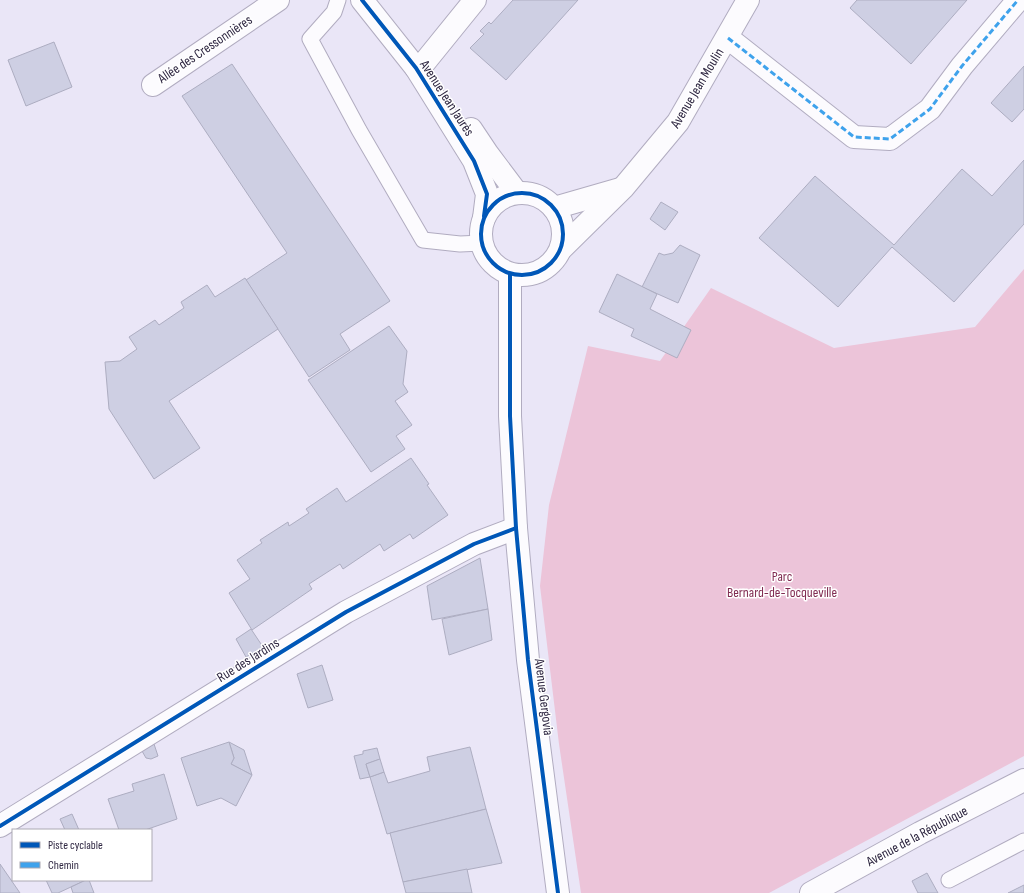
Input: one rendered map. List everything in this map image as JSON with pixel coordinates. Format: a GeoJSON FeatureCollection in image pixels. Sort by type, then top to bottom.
{"type":"FeatureCollection","features":[{"type":"Feature","properties":{"kind":"street","name":"Allée des Cressonnières"},"geometry":{"type":"LineString","coordinates":[[153,85],[278,0]]}},
{"type":"Feature","properties":{"kind":"street","name":"Avenue Jean Jaurès"},"geometry":{"type":"LineString","coordinates":[[362,0],[455,105],[487,153],[518,193]]}},
{"type":"Feature","properties":{"kind":"street","name":"Avenue Jean Jaurès"},"geometry":{"type":"LineString","coordinates":[[381,0],[474,161],[487,194],[484,218]]}},
{"type":"Feature","properties":{"kind":"street"},"geometry":{"type":"LineString","coordinates":[[420,66],[475,0]]}},
{"type":"Feature","properties":{"kind":"street","name":"Avenue Jean Moulin"},"geometry":{"type":"LineString","coordinates":[[561,249],[623,188],[678,122],[728,38],[748,0]]}},
{"type":"Feature","properties":{"kind":"street"},"geometry":{"type":"LineString","coordinates":[[728,38],[854,138],[890,139],[930,109],[962,66],[1018,0]]}},
{"type":"Feature","properties":{"kind":"street"},"geometry":{"type":"LineString","coordinates":[[554,208],[623,188]]}},
{"type":"Feature","properties":{"kind":"street"},"geometry":{"type":"LineString","coordinates":[[518,193],[531,194],[544,199],[554,208],[560,217],[564,239],[561,249],[556,258],[537,273],[523,276],[510,274],[491,262],[485,253],[481,231],[484,218],[497,201],[506,196],[518,193]]}},
{"type":"Feature","properties":{"kind":"street","name":"Avenue Gergovia"},"geometry":{"type":"LineString","coordinates":[[510,274],[510,416],[514,504],[528,660],[558,893]]}},
{"type":"Feature","properties":{"kind":"street","name":"Rue des Jardins"},"geometry":{"type":"LineString","coordinates":[[0,826],[346,612],[474,544],[516,528]]}},
{"type":"Feature","properties":{"kind":"street","name":"Avenue de la République"},"geometry":{"type":"LineString","coordinates":[[811,893],[920,833],[1024,780]]}},
{"type":"Feature","properties":{"kind":"lane"},"geometry":{"type":"LineString","coordinates":[[338,0],[334,12],[310,39],[359,130],[424,240],[460,244],[482,243]]}},
{"type":"Feature","properties":{"kind":"lane"},"geometry":{"type":"LineString","coordinates":[[949,880],[1024,841]]}},
{"type":"Feature","properties":{"kind":"green space","name":"Parc Bernard-de-Tocqueville"},"geometry":{"type":"Polygon","coordinates":[[[1024,269],[1024,756],[769,893],[581,893],[559,744],[540,586],[549,505],[588,346],[660,361],[711,288],[834,348],[975,327],[1024,269]]]}},
{"type":"Feature","properties":{"kind":"building"},"geometry":{"type":"Polygon","coordinates":[[[513,0],[578,0],[506,80],[470,48],[484,34],[480,31],[489,22],[491,24],[513,0]]]}},
{"type":"Feature","properties":{"kind":"building"},"geometry":{"type":"Polygon","coordinates":[[[857,0],[967,0],[911,64],[850,8],[857,0]]]}},
{"type":"Feature","properties":{"kind":"building"},"geometry":{"type":"Polygon","coordinates":[[[54,42],[72,87],[26,106],[8,60],[54,42]]]}},
{"type":"Feature","properties":{"kind":"building"},"geometry":{"type":"Polygon","coordinates":[[[232,64],[390,301],[340,334],[350,350],[309,377],[246,280],[287,253],[182,96],[232,64]]]}},
{"type":"Feature","properties":{"kind":"building"},"geometry":{"type":"Polygon","coordinates":[[[1024,66],[1024,109],[1012,122],[991,103],[1024,66]]]}},
{"type":"Feature","properties":{"kind":"building"},"geometry":{"type":"Polygon","coordinates":[[[1024,160],[1024,224],[954,302],[892,247],[838,307],[759,238],[815,176],[894,245],[962,169],[992,196],[1024,160]]]}},
{"type":"Feature","properties":{"kind":"building"},"geometry":{"type":"Polygon","coordinates":[[[661,202],[678,212],[665,230],[650,219],[661,202]]]}},
{"type":"Feature","properties":{"kind":"building"},"geometry":{"type":"Polygon","coordinates":[[[680,245],[700,255],[678,303],[642,287],[659,253],[664,255],[673,253],[680,245]]]}},
{"type":"Feature","properties":{"kind":"building"},"geometry":{"type":"Polygon","coordinates":[[[617,274],[657,294],[650,309],[691,330],[677,358],[631,336],[634,329],[599,312],[617,274]]]}},
{"type":"Feature","properties":{"kind":"building"},"geometry":{"type":"Polygon","coordinates":[[[245,278],[278,329],[169,401],[200,448],[154,479],[109,409],[105,362],[120,361],[137,349],[129,337],[155,320],[159,325],[184,308],[181,302],[207,285],[215,297],[245,278]]]}},
{"type":"Feature","properties":{"kind":"building"},"geometry":{"type":"Polygon","coordinates":[[[389,326],[407,351],[403,384],[408,392],[395,401],[412,425],[396,436],[405,449],[371,472],[308,380],[389,326]]]}},
{"type":"Feature","properties":{"kind":"building"},"geometry":{"type":"Polygon","coordinates":[[[411,458],[429,484],[427,485],[448,515],[413,539],[410,534],[384,551],[380,544],[343,569],[340,564],[309,584],[312,589],[252,630],[229,593],[250,579],[237,560],[262,543],[260,540],[288,522],[289,526],[309,513],[306,509],[337,488],[346,502],[411,458]]]}},
{"type":"Feature","properties":{"kind":"building"},"geometry":{"type":"Polygon","coordinates":[[[480,558],[488,609],[432,620],[427,586],[480,558]]]}},
{"type":"Feature","properties":{"kind":"building"},"geometry":{"type":"Polygon","coordinates":[[[488,609],[492,640],[449,655],[442,619],[488,609]]]}},
{"type":"Feature","properties":{"kind":"building"},"geometry":{"type":"Polygon","coordinates":[[[251,629],[263,647],[246,657],[236,639],[251,629]]]}},
{"type":"Feature","properties":{"kind":"building"},"geometry":{"type":"Polygon","coordinates":[[[322,665],[333,700],[308,708],[297,674],[322,665]]]}},
{"type":"Feature","properties":{"kind":"building"},"geometry":{"type":"Polygon","coordinates":[[[229,742],[244,750],[252,775],[231,764],[234,758],[229,742]]]}},
{"type":"Feature","properties":{"kind":"building"},"geometry":{"type":"Polygon","coordinates":[[[229,742],[234,758],[231,764],[252,775],[236,806],[221,798],[197,806],[181,758],[229,742]]]}},
{"type":"Feature","properties":{"kind":"building"},"geometry":{"type":"Polygon","coordinates":[[[154,744],[158,756],[151,759],[146,758],[142,751],[154,744]]]}},
{"type":"Feature","properties":{"kind":"building"},"geometry":{"type":"Polygon","coordinates":[[[470,747],[486,809],[387,834],[370,777],[384,772],[388,783],[430,771],[427,757],[470,747]]]}},
{"type":"Feature","properties":{"kind":"building"},"geometry":{"type":"Polygon","coordinates":[[[377,748],[380,759],[366,764],[370,777],[360,779],[354,756],[363,754],[363,751],[377,748]]]}},
{"type":"Feature","properties":{"kind":"building"},"geometry":{"type":"Polygon","coordinates":[[[380,759],[384,772],[370,777],[366,764],[380,759]]]}},
{"type":"Feature","properties":{"kind":"building"},"geometry":{"type":"Polygon","coordinates":[[[164,774],[177,819],[148,829],[119,829],[108,799],[134,791],[132,784],[164,774]]]}},
{"type":"Feature","properties":{"kind":"building"},"geometry":{"type":"Polygon","coordinates":[[[486,809],[502,863],[403,882],[390,833],[486,809]]]}},
{"type":"Feature","properties":{"kind":"building"},"geometry":{"type":"Polygon","coordinates":[[[72,814],[79,829],[65,829],[60,819],[72,814]]]}},
{"type":"Feature","properties":{"kind":"building"},"geometry":{"type":"Polygon","coordinates":[[[0,864],[20,893],[0,893],[0,864]]]}},
{"type":"Feature","properties":{"kind":"building"},"geometry":{"type":"Polygon","coordinates":[[[467,869],[472,893],[406,893],[403,882],[467,869]]]}},
{"type":"Feature","properties":{"kind":"building"},"geometry":{"type":"Polygon","coordinates":[[[927,873],[938,893],[918,893],[912,881],[927,873]]]}},
{"type":"Feature","properties":{"kind":"building"},"geometry":{"type":"Polygon","coordinates":[[[46,881],[84,881],[58,893],[52,893],[46,881]]]}},
{"type":"Feature","properties":{"kind":"building"},"geometry":{"type":"Polygon","coordinates":[[[84,881],[89,881],[94,893],[73,893],[71,887],[84,881]]]}},
{"type":"Feature","properties":{"kind":"building"},"geometry":{"type":"Polygon","coordinates":[[[1024,885],[1024,893],[1008,893],[1024,885]]]}},
{"type":"Feature","properties":{"kind":"marked path"},"geometry":{"type":"LineString","coordinates":[[728,38],[854,137],[890,139],[930,109],[962,66],[1018,0]]}},
{"type":"Feature","properties":{"kind":"cycle path"},"geometry":{"type":"LineString","coordinates":[[362,0],[416,68],[474,161],[487,194],[484,216]]}},
{"type":"Feature","properties":{"kind":"cycle path"},"geometry":{"type":"LineString","coordinates":[[522,193],[538,196],[551,205],[560,218],[563,234],[560,250],[551,263],[538,272],[522,275],[506,272],[493,263],[484,250],[481,234],[484,218],[493,205],[506,196],[522,193]]}},
{"type":"Feature","properties":{"kind":"cycle path"},"geometry":{"type":"LineString","coordinates":[[510,274],[510,416],[516,528],[528,660],[558,893]]}},
{"type":"Feature","properties":{"kind":"cycle path"},"geometry":{"type":"LineString","coordinates":[[0,826],[346,612],[474,544],[516,528]]}}]}
